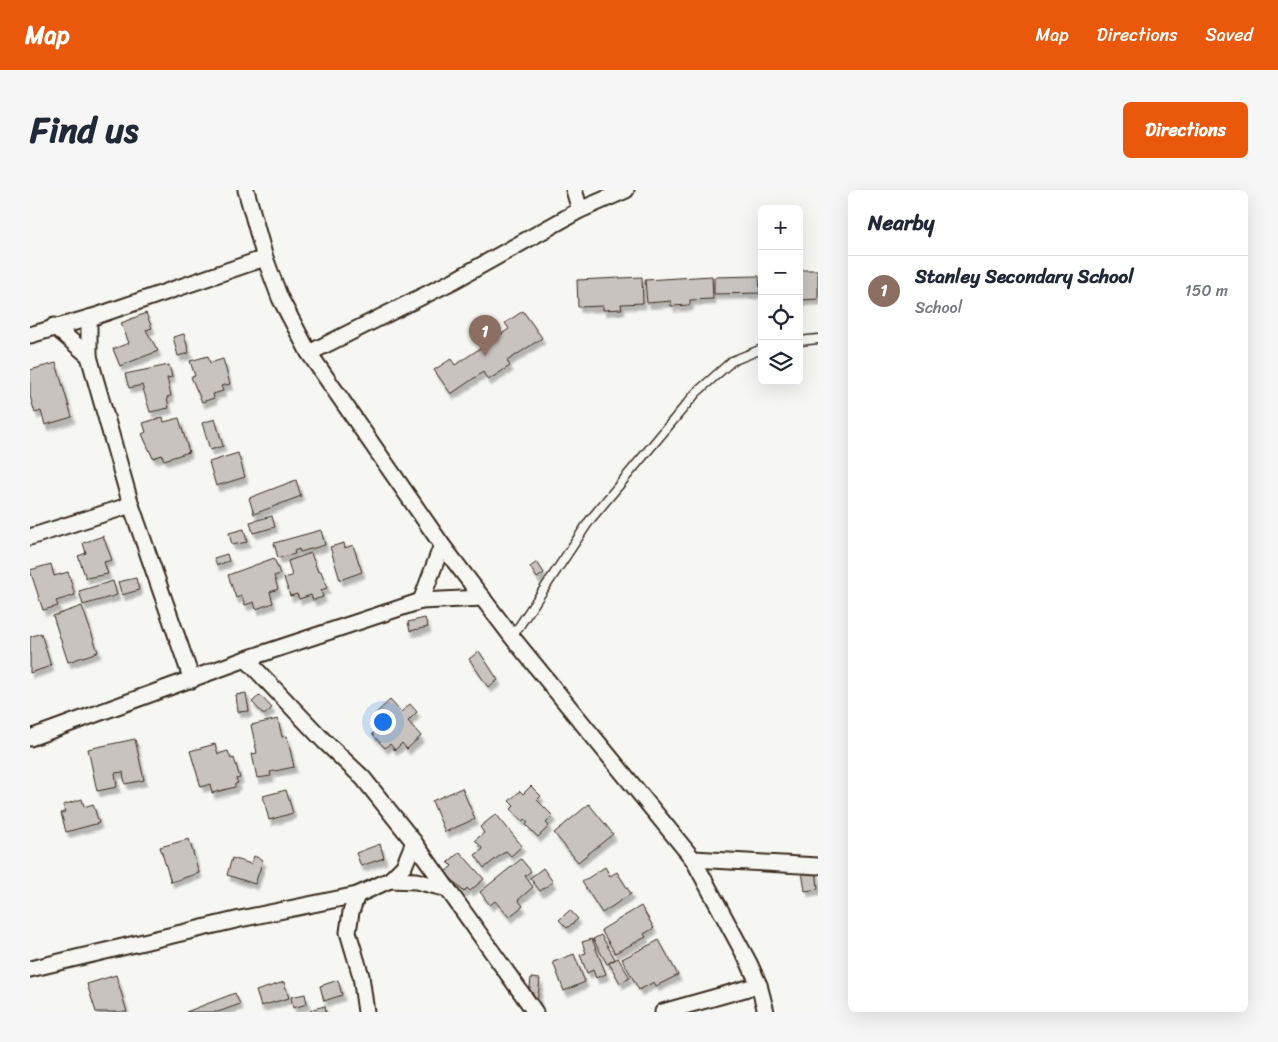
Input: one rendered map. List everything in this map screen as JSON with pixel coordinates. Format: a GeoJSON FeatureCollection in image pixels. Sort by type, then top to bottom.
{"type":"FeatureCollection","features":[{"type":"Feature","properties":{"kind":"street"},"geometry":{"type":"LineString","coordinates":[[246,190],[265,258],[280,298],[309,353],[442,546],[512,637],[693,859],[759,984],[766,1012]]}},
{"type":"Feature","properties":{"kind":"street"},"geometry":{"type":"LineString","coordinates":[[574,190],[580,210]]}},
{"type":"Feature","properties":{"kind":"street"},"geometry":{"type":"LineString","coordinates":[[309,353],[455,280],[580,210],[626,190]]}},
{"type":"Feature","properties":{"kind":"street"},"geometry":{"type":"LineString","coordinates":[[30,335],[54,326],[89,318],[265,258]]}},
{"type":"Feature","properties":{"kind":"street"},"geometry":{"type":"LineString","coordinates":[[89,318],[89,356],[131,505],[192,680]]}},
{"type":"Feature","properties":{"kind":"street"},"geometry":{"type":"LineString","coordinates":[[54,326],[89,356]]}},
{"type":"Feature","properties":{"kind":"street"},"geometry":{"type":"LineString","coordinates":[[30,537],[131,505]]}},
{"type":"Feature","properties":{"kind":"street"},"geometry":{"type":"LineString","coordinates":[[421,601],[442,546]]}},
{"type":"Feature","properties":{"kind":"street"},"geometry":{"type":"LineString","coordinates":[[30,738],[246,659],[421,601],[483,598]]}},
{"type":"Feature","properties":{"kind":"street"},"geometry":{"type":"LineString","coordinates":[[246,659],[324,741],[363,778],[414,842],[535,1012]]}},
{"type":"Feature","properties":{"kind":"street"},"geometry":{"type":"LineString","coordinates":[[30,969],[267,913],[357,895],[390,880],[404,866],[414,842]]}},
{"type":"Feature","properties":{"kind":"street"},"geometry":{"type":"LineString","coordinates":[[693,859],[818,866]]}},
{"type":"Feature","properties":{"kind":"street"},"geometry":{"type":"LineString","coordinates":[[390,880],[416,882],[448,889]]}},
{"type":"Feature","properties":{"kind":"street"},"geometry":{"type":"LineString","coordinates":[[357,895],[351,912],[348,932],[361,976],[366,1012]]}},
{"type":"Feature","properties":{"kind":"street"},"geometry":{"type":"LineString","coordinates":[[663,1012],[759,984]]}},
{"type":"Feature","properties":{"kind":"lane"},"geometry":{"type":"LineString","coordinates":[[803,341],[818,339]]}},
{"type":"Feature","properties":{"kind":"lane"},"geometry":{"type":"LineString","coordinates":[[512,637],[590,520],[696,393],[732,361],[758,351]]}},
{"type":"Feature","properties":{"kind":"building"},"geometry":{"type":"Polygon","coordinates":[[[803,270],[818,270],[818,299],[803,300],[803,270]]]}},
{"type":"Feature","properties":{"kind":"building"},"geometry":{"type":"Polygon","coordinates":[[[712,276],[713,299],[690,300],[690,305],[671,306],[671,301],[647,303],[645,280],[712,276]]]}},
{"type":"Feature","properties":{"kind":"building"},"geometry":{"type":"Polygon","coordinates":[[[758,276],[758,293],[714,294],[714,277],[758,276]]]}},
{"type":"Feature","properties":{"kind":"building"},"geometry":{"type":"Polygon","coordinates":[[[642,277],[643,303],[621,304],[622,309],[603,310],[603,306],[578,307],[577,280],[642,277]]]}},
{"type":"Feature","properties":{"kind":"building"},"geometry":{"type":"Polygon","coordinates":[[[523,311],[542,338],[507,361],[510,366],[488,380],[483,372],[451,394],[434,370],[451,359],[455,365],[509,329],[505,323],[523,311]]]}},
{"type":"Feature","properties":{"kind":"building"},"geometry":{"type":"Polygon","coordinates":[[[146,313],[152,328],[146,330],[158,351],[120,366],[113,349],[129,343],[121,323],[146,313]]]}},
{"type":"Feature","properties":{"kind":"building"},"geometry":{"type":"Polygon","coordinates":[[[184,334],[189,353],[178,356],[173,337],[184,334]]]}},
{"type":"Feature","properties":{"kind":"building"},"geometry":{"type":"Polygon","coordinates":[[[208,356],[210,363],[223,359],[230,384],[221,386],[223,391],[213,394],[214,398],[202,402],[191,377],[195,376],[190,361],[208,356]]]}},
{"type":"Feature","properties":{"kind":"building"},"geometry":{"type":"Polygon","coordinates":[[[56,363],[72,417],[45,425],[41,411],[35,413],[30,396],[30,370],[56,363]]]}},
{"type":"Feature","properties":{"kind":"building"},"geometry":{"type":"Polygon","coordinates":[[[169,365],[172,377],[167,378],[171,396],[167,397],[169,408],[150,412],[142,385],[129,388],[125,374],[169,365]]]}},
{"type":"Feature","properties":{"kind":"building"},"geometry":{"type":"Polygon","coordinates":[[[163,417],[164,422],[179,418],[189,452],[164,460],[162,455],[153,458],[142,434],[146,432],[143,423],[163,417]]]}},
{"type":"Feature","properties":{"kind":"building"},"geometry":{"type":"Polygon","coordinates":[[[215,419],[223,446],[210,450],[202,423],[215,419]]]}},
{"type":"Feature","properties":{"kind":"building"},"geometry":{"type":"Polygon","coordinates":[[[238,453],[245,477],[216,486],[209,462],[238,453]]]}},
{"type":"Feature","properties":{"kind":"building"},"geometry":{"type":"Polygon","coordinates":[[[296,480],[301,496],[254,514],[249,498],[296,480]]]}},
{"type":"Feature","properties":{"kind":"building"},"geometry":{"type":"Polygon","coordinates":[[[272,516],[275,527],[253,533],[250,522],[272,516]]]}},
{"type":"Feature","properties":{"kind":"building"},"geometry":{"type":"Polygon","coordinates":[[[244,529],[247,542],[232,545],[229,533],[244,529]]]}},
{"type":"Feature","properties":{"kind":"building"},"geometry":{"type":"Polygon","coordinates":[[[321,530],[325,545],[300,552],[299,549],[294,551],[295,554],[278,558],[274,543],[321,530]]]}},
{"type":"Feature","properties":{"kind":"building"},"geometry":{"type":"Polygon","coordinates":[[[103,536],[112,560],[104,562],[108,574],[86,578],[78,556],[86,553],[83,543],[103,536]]]}},
{"type":"Feature","properties":{"kind":"building"},"geometry":{"type":"Polygon","coordinates":[[[344,543],[345,548],[353,545],[362,572],[340,580],[330,547],[344,543]]]}},
{"type":"Feature","properties":{"kind":"building"},"geometry":{"type":"Polygon","coordinates":[[[311,553],[318,572],[321,571],[327,588],[321,590],[323,597],[313,600],[311,595],[299,599],[297,594],[290,596],[284,578],[292,576],[288,561],[311,553]]]}},
{"type":"Feature","properties":{"kind":"building"},"geometry":{"type":"Polygon","coordinates":[[[227,554],[229,561],[217,565],[214,558],[227,554]]]}},
{"type":"Feature","properties":{"kind":"building"},"geometry":{"type":"Polygon","coordinates":[[[274,558],[280,574],[274,576],[278,589],[270,592],[273,603],[256,609],[254,602],[245,605],[242,596],[236,598],[228,575],[274,558]]]}},
{"type":"Feature","properties":{"kind":"building"},"geometry":{"type":"Polygon","coordinates":[[[537,562],[544,573],[537,578],[530,567],[537,562]]]}},
{"type":"Feature","properties":{"kind":"building"},"geometry":{"type":"Polygon","coordinates":[[[51,564],[54,576],[68,572],[75,595],[56,601],[58,606],[43,610],[30,570],[51,564]]]}},
{"type":"Feature","properties":{"kind":"building"},"geometry":{"type":"Polygon","coordinates":[[[136,578],[139,590],[122,595],[118,582],[136,578]]]}},
{"type":"Feature","properties":{"kind":"building"},"geometry":{"type":"Polygon","coordinates":[[[113,581],[117,595],[83,605],[79,591],[113,581]]]}},
{"type":"Feature","properties":{"kind":"building"},"geometry":{"type":"Polygon","coordinates":[[[82,606],[98,652],[68,662],[53,616],[82,606]]]}},
{"type":"Feature","properties":{"kind":"building"},"geometry":{"type":"Polygon","coordinates":[[[425,618],[428,627],[410,631],[408,622],[425,618]]]}},
{"type":"Feature","properties":{"kind":"building"},"geometry":{"type":"Polygon","coordinates":[[[41,633],[51,666],[30,673],[30,637],[41,633]]]}},
{"type":"Feature","properties":{"kind":"building"},"geometry":{"type":"Polygon","coordinates":[[[479,651],[498,680],[488,687],[469,659],[479,651]]]}},
{"type":"Feature","properties":{"kind":"building"},"geometry":{"type":"Polygon","coordinates":[[[246,693],[249,711],[238,712],[236,695],[246,693]]]}},
{"type":"Feature","properties":{"kind":"building"},"geometry":{"type":"Polygon","coordinates":[[[260,695],[272,708],[264,715],[252,702],[260,695]]]}},
{"type":"Feature","properties":{"kind":"building"},"geometry":{"type":"Polygon","coordinates":[[[390,700],[401,712],[410,704],[417,712],[408,721],[421,736],[407,749],[402,743],[395,750],[390,744],[385,748],[372,734],[384,723],[375,714],[390,700]]]}},
{"type":"Feature","properties":{"kind":"building"},"geometry":{"type":"Polygon","coordinates":[[[278,719],[282,737],[287,736],[294,767],[270,772],[271,776],[257,778],[252,754],[257,753],[251,725],[278,719]]]}},
{"type":"Feature","properties":{"kind":"building"},"geometry":{"type":"Polygon","coordinates":[[[135,739],[144,780],[125,784],[123,772],[115,773],[117,787],[97,791],[88,749],[135,739]]]}},
{"type":"Feature","properties":{"kind":"building"},"geometry":{"type":"Polygon","coordinates":[[[215,744],[218,754],[228,751],[231,759],[234,758],[240,778],[236,779],[238,783],[235,784],[235,787],[212,793],[210,784],[201,787],[190,751],[215,744]]]}},
{"type":"Feature","properties":{"kind":"building"},"geometry":{"type":"Polygon","coordinates":[[[531,786],[541,796],[537,800],[553,816],[546,823],[549,826],[538,837],[526,825],[528,822],[525,819],[522,821],[511,809],[514,806],[509,801],[520,791],[523,794],[531,786]]]}},
{"type":"Feature","properties":{"kind":"building"},"geometry":{"type":"Polygon","coordinates":[[[462,788],[475,819],[445,832],[432,801],[462,788]]]}},
{"type":"Feature","properties":{"kind":"building"},"geometry":{"type":"Polygon","coordinates":[[[286,790],[293,813],[269,820],[263,796],[286,790]]]}},
{"type":"Feature","properties":{"kind":"building"},"geometry":{"type":"Polygon","coordinates":[[[82,799],[84,807],[93,804],[99,823],[66,832],[61,813],[65,812],[63,805],[82,799]]]}},
{"type":"Feature","properties":{"kind":"building"},"geometry":{"type":"Polygon","coordinates":[[[589,804],[613,834],[578,862],[554,833],[589,804]]]}},
{"type":"Feature","properties":{"kind":"building"},"geometry":{"type":"Polygon","coordinates":[[[496,814],[522,846],[511,856],[506,851],[484,868],[475,855],[483,849],[475,840],[484,833],[480,827],[496,814]]]}},
{"type":"Feature","properties":{"kind":"building"},"geometry":{"type":"Polygon","coordinates":[[[189,839],[199,873],[171,882],[160,847],[189,839]]]}},
{"type":"Feature","properties":{"kind":"building"},"geometry":{"type":"Polygon","coordinates":[[[380,844],[384,858],[361,866],[356,853],[380,844]]]}},
{"type":"Feature","properties":{"kind":"building"},"geometry":{"type":"Polygon","coordinates":[[[460,852],[484,879],[470,891],[467,888],[464,892],[445,872],[452,866],[448,862],[460,852]]]}},
{"type":"Feature","properties":{"kind":"building"},"geometry":{"type":"Polygon","coordinates":[[[254,856],[263,860],[255,884],[227,875],[232,858],[251,864],[254,856]]]}},
{"type":"Feature","properties":{"kind":"building"},"geometry":{"type":"Polygon","coordinates":[[[521,859],[531,871],[525,876],[533,887],[518,900],[523,906],[509,917],[495,901],[490,905],[480,892],[521,859]]]}},
{"type":"Feature","properties":{"kind":"building"},"geometry":{"type":"Polygon","coordinates":[[[605,867],[610,876],[617,872],[631,894],[602,913],[582,882],[605,867]]]}},
{"type":"Feature","properties":{"kind":"building"},"geometry":{"type":"Polygon","coordinates":[[[543,868],[553,882],[540,891],[530,878],[543,868]]]}},
{"type":"Feature","properties":{"kind":"building"},"geometry":{"type":"Polygon","coordinates":[[[816,869],[818,889],[805,891],[802,872],[816,869]]]}},
{"type":"Feature","properties":{"kind":"building"},"geometry":{"type":"Polygon","coordinates":[[[641,906],[654,928],[644,934],[646,937],[615,953],[601,930],[641,906]]]}},
{"type":"Feature","properties":{"kind":"building"},"geometry":{"type":"Polygon","coordinates":[[[570,910],[578,919],[567,928],[559,920],[570,910]]]}},
{"type":"Feature","properties":{"kind":"building"},"geometry":{"type":"Polygon","coordinates":[[[601,935],[615,959],[607,964],[593,939],[601,935]]]}},
{"type":"Feature","properties":{"kind":"building"},"geometry":{"type":"Polygon","coordinates":[[[592,939],[606,974],[596,978],[593,970],[587,973],[580,955],[586,953],[582,942],[592,939]]]}},
{"type":"Feature","properties":{"kind":"building"},"geometry":{"type":"Polygon","coordinates":[[[659,940],[678,975],[656,986],[654,982],[639,990],[622,959],[659,940]]]}},
{"type":"Feature","properties":{"kind":"building"},"geometry":{"type":"Polygon","coordinates":[[[574,954],[585,982],[564,991],[553,962],[574,954]]]}},
{"type":"Feature","properties":{"kind":"building"},"geometry":{"type":"Polygon","coordinates":[[[618,958],[630,978],[620,983],[609,963],[618,958]]]}},
{"type":"Feature","properties":{"kind":"building"},"geometry":{"type":"Polygon","coordinates":[[[116,975],[127,1012],[96,1012],[87,984],[116,975]]]}},
{"type":"Feature","properties":{"kind":"building"},"geometry":{"type":"Polygon","coordinates":[[[531,978],[540,979],[537,1005],[528,1004],[531,978]]]}},
{"type":"Feature","properties":{"kind":"building"},"geometry":{"type":"Polygon","coordinates":[[[338,980],[342,995],[324,1001],[320,986],[338,980]]]}},
{"type":"Feature","properties":{"kind":"building"},"geometry":{"type":"Polygon","coordinates":[[[284,982],[289,998],[261,1006],[256,991],[284,982]]]}},
{"type":"Feature","properties":{"kind":"building"},"geometry":{"type":"Polygon","coordinates":[[[235,993],[240,1004],[218,1012],[186,1012],[235,993]]]}},
{"type":"Feature","properties":{"kind":"building"},"geometry":{"type":"Polygon","coordinates":[[[305,994],[307,1004],[293,1008],[291,997],[305,994]]]}},
{"type":"Feature","properties":{"kind":"building"},"geometry":{"type":"Polygon","coordinates":[[[325,1006],[326,1012],[309,1012],[313,1009],[325,1006]]]}},
{"type":"Feature","properties":{"kind":"place","name":"Stanley Secondary School"},"geometry":{"type":"Point","coordinates":[485,356]}}]}
